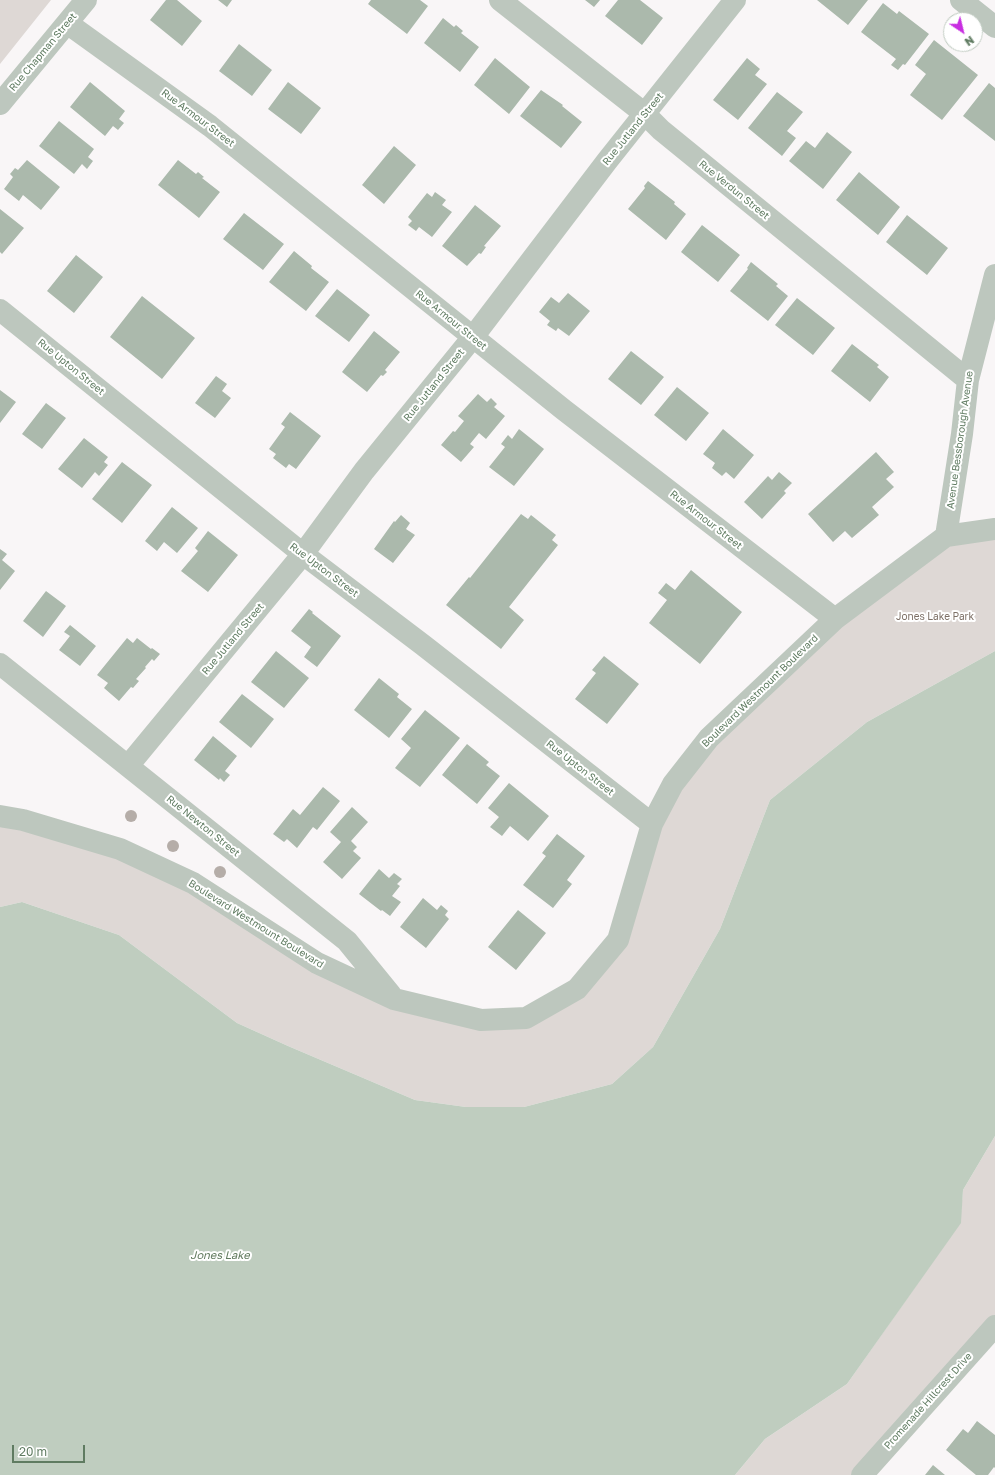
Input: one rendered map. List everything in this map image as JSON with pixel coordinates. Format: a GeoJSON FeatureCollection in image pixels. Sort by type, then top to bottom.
{"type":"FeatureCollection","features":[{"type":"Feature","properties":{"kind":"street","name":"Rue Chapman Street"},"geometry":{"type":"LineString","coordinates":[[0,104],[86,0]]}},
{"type":"Feature","properties":{"kind":"street","name":"Rue Verdun Street"},"geometry":{"type":"LineString","coordinates":[[500,0],[645,114],[661,130],[968,380]]}},
{"type":"Feature","properties":{"kind":"street","name":"Rue Jutland Street"},"geometry":{"type":"LineString","coordinates":[[128,766],[303,554],[364,471],[473,337],[607,161],[735,0]]}},
{"type":"Feature","properties":{"kind":"street"},"geometry":{"type":"LineString","coordinates":[[961,0],[995,27]]}},
{"type":"Feature","properties":{"kind":"street","name":"Rue Armour Street"},"geometry":{"type":"LineString","coordinates":[[67,23],[210,126],[564,410],[835,618]]}},
{"type":"Feature","properties":{"kind":"street","name":"Avenue Bessborough Avenue"},"geometry":{"type":"LineString","coordinates":[[946,536],[962,434],[968,380],[995,275]]}},
{"type":"Feature","properties":{"kind":"street","name":"Rue Upton Street"},"geometry":{"type":"LineString","coordinates":[[0,310],[303,554],[423,644],[652,824]]}},
{"type":"Feature","properties":{"kind":"street","name":"Boulevard Westmount Boulevard"},"geometry":{"type":"LineString","coordinates":[[0,816],[23,820],[120,849],[193,882],[317,963],[394,999],[482,1020],[526,1018],[577,989],[618,940],[652,824],[673,784],[709,738],[835,618],[946,536],[995,529]]}},
{"type":"Feature","properties":{"kind":"street","name":"Rue Newton Street"},"geometry":{"type":"LineString","coordinates":[[0,664],[347,941],[394,999]]}},
{"type":"Feature","properties":{"kind":"street","name":"Promenade Hillcrest Drive"},"geometry":{"type":"LineString","coordinates":[[862,1475],[995,1326]]}},
{"type":"Feature","properties":{"kind":"green space"},"geometry":{"type":"Polygon","coordinates":[[[0,0],[51,0],[0,64],[0,0]]]}},
{"type":"Feature","properties":{"kind":"green space","name":"Jones Lake Park"},"geometry":{"type":"Polygon","coordinates":[[[995,528],[995,651],[867,722],[770,800],[720,929],[653,1047],[612,1084],[524,1107],[466,1107],[415,1100],[237,1023],[119,935],[22,902],[0,907],[0,816],[120,849],[394,999],[526,1018],[618,940],[652,824],[709,738],[946,536],[995,528]]]}},
{"type":"Feature","properties":{"kind":"green space"},"geometry":{"type":"Polygon","coordinates":[[[995,1136],[995,1330],[862,1475],[735,1475],[765,1439],[847,1384],[960,1223],[963,1190],[995,1136]]]}},
{"type":"Feature","properties":{"kind":"water","name":"Jones Lake"},"geometry":{"type":"Polygon","coordinates":[[[995,651],[995,1136],[963,1190],[961,1223],[847,1384],[765,1439],[735,1475],[0,1475],[0,907],[22,902],[119,935],[237,1023],[415,1100],[466,1107],[524,1107],[612,1084],[653,1047],[720,929],[770,800],[867,722],[995,651]]]}},
{"type":"Feature","properties":{"kind":"building"},"geometry":{"type":"Polygon","coordinates":[[[166,0],[177,0],[202,21],[182,46],[150,20],[166,0]]]}},
{"type":"Feature","properties":{"kind":"building"},"geometry":{"type":"Polygon","coordinates":[[[218,0],[232,0],[227,7],[218,0]]]}},
{"type":"Feature","properties":{"kind":"building"},"geometry":{"type":"Polygon","coordinates":[[[371,0],[420,0],[428,6],[407,34],[368,4],[371,0]]]}},
{"type":"Feature","properties":{"kind":"building"},"geometry":{"type":"Polygon","coordinates":[[[585,0],[600,0],[594,7],[585,0]]]}},
{"type":"Feature","properties":{"kind":"building"},"geometry":{"type":"Polygon","coordinates":[[[618,0],[640,0],[663,18],[642,45],[605,16],[618,0]]]}},
{"type":"Feature","properties":{"kind":"building"},"geometry":{"type":"Polygon","coordinates":[[[817,0],[868,0],[848,25],[817,0]]]}},
{"type":"Feature","properties":{"kind":"building"},"geometry":{"type":"Polygon","coordinates":[[[883,3],[897,14],[899,11],[929,34],[905,65],[903,64],[898,70],[891,65],[896,59],[861,32],[883,3]]]}},
{"type":"Feature","properties":{"kind":"building"},"geometry":{"type":"Polygon","coordinates":[[[443,18],[454,27],[456,25],[463,31],[461,33],[479,47],[460,72],[424,43],[443,18]]]}},
{"type":"Feature","properties":{"kind":"building"},"geometry":{"type":"Polygon","coordinates":[[[934,40],[943,47],[943,52],[949,52],[978,75],[942,120],[910,95],[926,74],[915,65],[934,40]]]}},
{"type":"Feature","properties":{"kind":"building"},"geometry":{"type":"Polygon","coordinates":[[[239,44],[272,70],[252,96],[219,71],[239,44]]]}},
{"type":"Feature","properties":{"kind":"building"},"geometry":{"type":"Polygon","coordinates":[[[495,58],[530,87],[509,114],[474,85],[495,58]]]}},
{"type":"Feature","properties":{"kind":"building"},"geometry":{"type":"Polygon","coordinates":[[[747,58],[760,69],[755,75],[767,84],[738,120],[713,100],[747,58]]]}},
{"type":"Feature","properties":{"kind":"building"},"geometry":{"type":"Polygon","coordinates":[[[90,82],[125,111],[119,119],[124,123],[118,130],[113,126],[105,136],[70,107],[90,82]]]}},
{"type":"Feature","properties":{"kind":"building"},"geometry":{"type":"Polygon","coordinates":[[[288,82],[321,108],[301,134],[268,109],[288,82]]]}},
{"type":"Feature","properties":{"kind":"building"},"geometry":{"type":"Polygon","coordinates":[[[989,83],[995,88],[995,141],[963,116],[989,83]]]}},
{"type":"Feature","properties":{"kind":"building"},"geometry":{"type":"Polygon","coordinates":[[[541,90],[563,105],[562,106],[582,122],[561,148],[520,116],[541,90]]]}},
{"type":"Feature","properties":{"kind":"building"},"geometry":{"type":"Polygon","coordinates":[[[777,92],[803,112],[787,131],[796,138],[782,156],[748,128],[777,92]]]}},
{"type":"Feature","properties":{"kind":"building"},"geometry":{"type":"Polygon","coordinates":[[[59,121],[94,149],[88,157],[93,161],[87,169],[82,164],[74,174],[39,146],[59,121]]]}},
{"type":"Feature","properties":{"kind":"building"},"geometry":{"type":"Polygon","coordinates":[[[827,132],[852,152],[823,189],[789,161],[806,141],[815,148],[827,132]]]}},
{"type":"Feature","properties":{"kind":"building"},"geometry":{"type":"Polygon","coordinates":[[[394,146],[416,165],[384,204],[362,185],[394,146]]]}},
{"type":"Feature","properties":{"kind":"building"},"geometry":{"type":"Polygon","coordinates":[[[27,160],[60,187],[41,210],[23,195],[19,201],[4,189],[13,177],[10,174],[15,168],[18,170],[27,160]]]}},
{"type":"Feature","properties":{"kind":"building"},"geometry":{"type":"Polygon","coordinates":[[[178,160],[196,174],[198,172],[204,177],[202,178],[220,192],[199,218],[158,185],[178,160]]]}},
{"type":"Feature","properties":{"kind":"building"},"geometry":{"type":"Polygon","coordinates":[[[859,172],[900,207],[878,235],[836,200],[859,172]]]}},
{"type":"Feature","properties":{"kind":"building"},"geometry":{"type":"Polygon","coordinates":[[[648,181],[675,202],[674,204],[686,214],[666,240],[628,209],[645,188],[644,186],[648,181]]]}},
{"type":"Feature","properties":{"kind":"building"},"geometry":{"type":"Polygon","coordinates":[[[435,192],[446,200],[442,205],[452,212],[432,237],[419,227],[416,231],[408,225],[412,221],[408,217],[427,193],[432,197],[435,192]]]}},
{"type":"Feature","properties":{"kind":"building"},"geometry":{"type":"Polygon","coordinates":[[[475,205],[501,226],[484,246],[486,247],[481,254],[479,253],[467,266],[442,246],[475,205]]]}},
{"type":"Feature","properties":{"kind":"building"},"geometry":{"type":"Polygon","coordinates":[[[0,209],[24,228],[2,254],[0,252],[0,209]]]}},
{"type":"Feature","properties":{"kind":"building"},"geometry":{"type":"Polygon","coordinates":[[[244,213],[284,244],[263,270],[223,239],[244,213]]]}},
{"type":"Feature","properties":{"kind":"building"},"geometry":{"type":"Polygon","coordinates":[[[907,215],[948,248],[927,275],[886,242],[907,215]]]}},
{"type":"Feature","properties":{"kind":"building"},"geometry":{"type":"Polygon","coordinates":[[[702,225],[740,255],[718,282],[681,252],[702,225]]]}},
{"type":"Feature","properties":{"kind":"building"},"geometry":{"type":"Polygon","coordinates":[[[294,251],[312,266],[311,268],[329,282],[306,311],[269,282],[294,251]]]}},
{"type":"Feature","properties":{"kind":"building"},"geometry":{"type":"Polygon","coordinates":[[[76,255],[103,277],[74,313],[47,291],[76,255]]]}},
{"type":"Feature","properties":{"kind":"building"},"geometry":{"type":"Polygon","coordinates":[[[751,262],[778,284],[776,286],[788,296],[768,321],[730,291],[748,269],[747,268],[751,262]]]}},
{"type":"Feature","properties":{"kind":"building"},"geometry":{"type":"Polygon","coordinates":[[[337,289],[370,315],[349,342],[315,316],[337,289]]]}},
{"type":"Feature","properties":{"kind":"building"},"geometry":{"type":"Polygon","coordinates":[[[568,293],[590,311],[569,336],[558,328],[556,331],[547,325],[550,321],[539,312],[551,297],[559,303],[568,293]]]}},
{"type":"Feature","properties":{"kind":"building"},"geometry":{"type":"Polygon","coordinates":[[[142,296],[195,338],[162,379],[110,337],[142,296]]]}},
{"type":"Feature","properties":{"kind":"building"},"geometry":{"type":"Polygon","coordinates":[[[797,298],[835,328],[813,355],[775,325],[797,298]]]}},
{"type":"Feature","properties":{"kind":"building"},"geometry":{"type":"Polygon","coordinates":[[[374,331],[400,352],[385,370],[387,372],[383,376],[381,375],[367,392],[342,372],[374,331]]]}},
{"type":"Feature","properties":{"kind":"building"},"geometry":{"type":"Polygon","coordinates":[[[852,344],[879,365],[877,367],[889,377],[870,402],[831,371],[852,344]]]}},
{"type":"Feature","properties":{"kind":"building"},"geometry":{"type":"Polygon","coordinates":[[[631,351],[664,377],[641,405],[608,379],[631,351]]]}},
{"type":"Feature","properties":{"kind":"building"},"geometry":{"type":"Polygon","coordinates":[[[216,376],[227,384],[222,391],[231,398],[215,418],[195,403],[216,376]]]}},
{"type":"Feature","properties":{"kind":"building"},"geometry":{"type":"Polygon","coordinates":[[[677,387],[709,413],[686,441],[654,415],[677,387]]]}},
{"type":"Feature","properties":{"kind":"building"},"geometry":{"type":"Polygon","coordinates":[[[0,390],[16,402],[0,423],[0,390]]]}},
{"type":"Feature","properties":{"kind":"building"},"geometry":{"type":"Polygon","coordinates":[[[478,394],[487,402],[491,398],[497,404],[494,407],[505,416],[486,439],[479,433],[470,444],[474,447],[461,462],[441,445],[464,421],[458,416],[478,394]]]}},
{"type":"Feature","properties":{"kind":"building"},"geometry":{"type":"Polygon","coordinates":[[[46,403],[66,418],[42,449],[22,434],[46,403]]]}},
{"type":"Feature","properties":{"kind":"building"},"geometry":{"type":"Polygon","coordinates":[[[290,412],[321,436],[296,469],[289,464],[286,468],[273,458],[276,454],[269,449],[285,427],[281,424],[290,412]]]}},
{"type":"Feature","properties":{"kind":"building"},"geometry":{"type":"Polygon","coordinates":[[[519,429],[544,449],[514,486],[489,467],[505,447],[501,444],[508,435],[512,439],[519,429]]]}},
{"type":"Feature","properties":{"kind":"building"},"geometry":{"type":"Polygon","coordinates":[[[723,429],[754,455],[734,479],[726,472],[722,476],[712,468],[715,463],[703,454],[723,429]]]}},
{"type":"Feature","properties":{"kind":"building"},"geometry":{"type":"Polygon","coordinates":[[[84,438],[108,457],[104,462],[108,465],[99,476],[95,472],[82,488],[58,469],[84,438]]]}},
{"type":"Feature","properties":{"kind":"building"},"geometry":{"type":"Polygon","coordinates":[[[876,452],[894,472],[886,479],[894,487],[872,507],[879,515],[852,538],[845,531],[833,542],[808,514],[876,452]]]}},
{"type":"Feature","properties":{"kind":"building"},"geometry":{"type":"Polygon","coordinates":[[[122,462],[152,485],[122,523],[92,499],[122,462]]]}},
{"type":"Feature","properties":{"kind":"building"},"geometry":{"type":"Polygon","coordinates":[[[779,472],[792,483],[784,491],[786,493],[762,519],[744,502],[768,476],[772,480],[779,472]]]}},
{"type":"Feature","properties":{"kind":"building"},"geometry":{"type":"Polygon","coordinates":[[[172,507],[198,528],[177,553],[164,542],[157,551],[145,541],[172,507]]]}},
{"type":"Feature","properties":{"kind":"building"},"geometry":{"type":"Polygon","coordinates":[[[521,514],[528,519],[531,515],[556,535],[552,540],[558,545],[509,607],[524,620],[501,649],[446,605],[469,577],[470,578],[521,514]]]}},
{"type":"Feature","properties":{"kind":"building"},"geometry":{"type":"Polygon","coordinates":[[[401,515],[410,523],[406,529],[415,535],[393,563],[374,549],[394,521],[395,522],[401,515]]]}},
{"type":"Feature","properties":{"kind":"building"},"geometry":{"type":"Polygon","coordinates":[[[208,531],[238,555],[208,592],[181,571],[198,551],[195,548],[208,531]]]}},
{"type":"Feature","properties":{"kind":"building"},"geometry":{"type":"Polygon","coordinates":[[[0,549],[7,554],[2,560],[15,571],[0,590],[0,549]]]}},
{"type":"Feature","properties":{"kind":"building"},"geometry":{"type":"Polygon","coordinates":[[[691,570],[742,612],[700,664],[649,623],[667,600],[658,593],[666,583],[675,590],[691,570]]]}},
{"type":"Feature","properties":{"kind":"building"},"geometry":{"type":"Polygon","coordinates":[[[46,591],[66,606],[43,637],[23,621],[46,591]]]}},
{"type":"Feature","properties":{"kind":"building"},"geometry":{"type":"Polygon","coordinates":[[[309,609],[341,636],[317,667],[304,657],[311,647],[291,631],[309,609]]]}},
{"type":"Feature","properties":{"kind":"building"},"geometry":{"type":"Polygon","coordinates":[[[70,625],[96,646],[80,666],[59,650],[70,636],[64,632],[70,625]]]}},
{"type":"Feature","properties":{"kind":"building"},"geometry":{"type":"Polygon","coordinates":[[[127,638],[133,643],[137,638],[160,654],[154,661],[152,659],[145,667],[146,668],[136,679],[139,681],[133,688],[131,687],[119,701],[104,688],[108,683],[97,675],[127,638]]]}},
{"type":"Feature","properties":{"kind":"building"},"geometry":{"type":"Polygon","coordinates":[[[276,651],[309,678],[284,708],[251,682],[276,651]]]}},
{"type":"Feature","properties":{"kind":"building"},"geometry":{"type":"Polygon","coordinates":[[[604,656],[639,684],[607,724],[575,699],[596,673],[592,670],[604,656]]]}},
{"type":"Feature","properties":{"kind":"building"},"geometry":{"type":"Polygon","coordinates":[[[379,678],[399,694],[397,697],[412,709],[389,738],[354,710],[379,678]]]}},
{"type":"Feature","properties":{"kind":"building"},"geometry":{"type":"Polygon","coordinates":[[[242,694],[274,719],[251,748],[219,722],[242,694]]]}},
{"type":"Feature","properties":{"kind":"building"},"geometry":{"type":"Polygon","coordinates":[[[425,710],[460,738],[420,787],[395,768],[411,748],[401,739],[425,710]]]}},
{"type":"Feature","properties":{"kind":"building"},"geometry":{"type":"Polygon","coordinates":[[[213,736],[237,756],[225,771],[230,775],[224,782],[220,778],[219,780],[194,760],[213,736]]]}},
{"type":"Feature","properties":{"kind":"building"},"geometry":{"type":"Polygon","coordinates":[[[467,744],[489,762],[486,765],[500,776],[477,804],[442,775],[467,744]]]}},
{"type":"Feature","properties":{"kind":"building"},"geometry":{"type":"Polygon","coordinates":[[[509,783],[549,816],[528,841],[510,826],[502,836],[490,827],[499,817],[488,808],[509,783]]]}},
{"type":"Feature","properties":{"kind":"building"},"geometry":{"type":"Polygon","coordinates":[[[323,787],[340,801],[317,830],[313,827],[297,848],[287,839],[284,842],[273,834],[293,809],[300,815],[323,787]]]}},
{"type":"Feature","properties":{"kind":"building"},"geometry":{"type":"Polygon","coordinates":[[[352,807],[368,822],[351,841],[357,847],[353,851],[361,858],[342,879],[323,862],[341,842],[330,832],[352,807]]]}},
{"type":"Feature","properties":{"kind":"building"},"geometry":{"type":"Polygon","coordinates":[[[557,834],[585,856],[567,880],[572,884],[553,908],[523,885],[546,856],[542,853],[557,834]]]}},
{"type":"Feature","properties":{"kind":"building"},"geometry":{"type":"Polygon","coordinates":[[[379,869],[389,878],[394,873],[402,879],[397,884],[400,886],[392,896],[401,902],[390,916],[359,894],[379,869]]]}},
{"type":"Feature","properties":{"kind":"building"},"geometry":{"type":"Polygon","coordinates":[[[423,898],[437,910],[441,905],[448,911],[445,915],[449,919],[426,948],[400,927],[423,898]]]}},
{"type":"Feature","properties":{"kind":"building"},"geometry":{"type":"Polygon","coordinates":[[[518,910],[546,933],[516,970],[488,947],[518,910]]]}},
{"type":"Feature","properties":{"kind":"building"},"geometry":{"type":"Polygon","coordinates":[[[977,1421],[995,1435],[995,1468],[994,1467],[988,1475],[976,1475],[946,1450],[963,1429],[968,1433],[977,1421]]]}},
{"type":"Feature","properties":{"kind":"building"},"geometry":{"type":"Polygon","coordinates":[[[933,1465],[945,1475],[925,1475],[933,1465]]]}}]}
